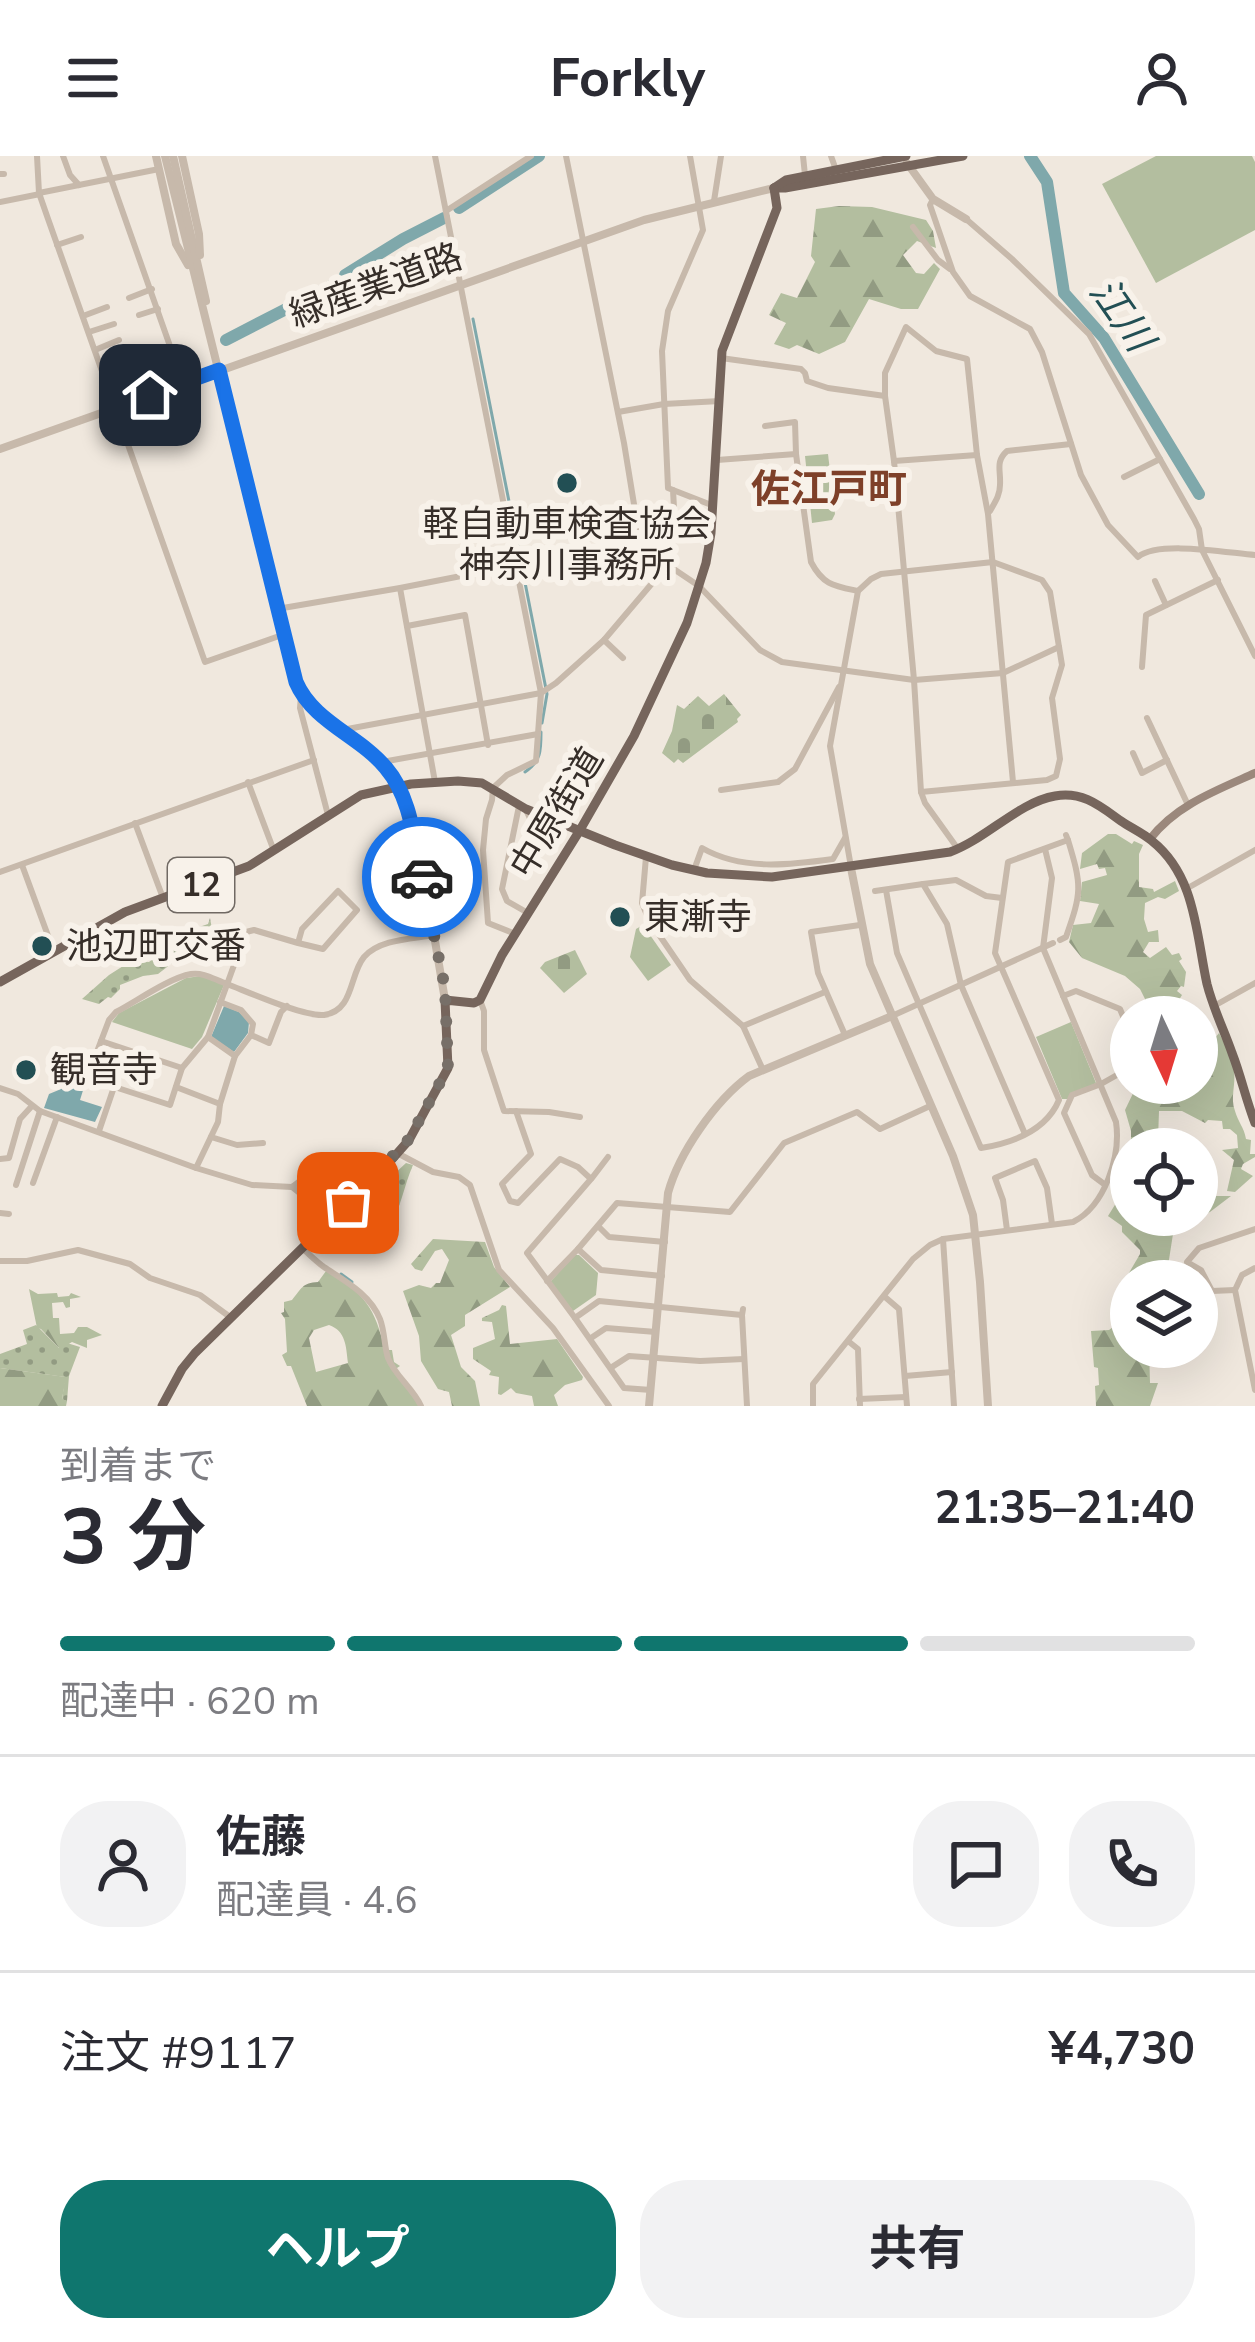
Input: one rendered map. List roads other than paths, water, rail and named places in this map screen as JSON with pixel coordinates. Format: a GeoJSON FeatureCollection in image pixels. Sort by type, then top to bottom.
{"type":"FeatureCollection","features":[{"type":"Feature","properties":{"kind":"main road"},"geometry":{"type":"LineString","coordinates":[[774,188],[786,180],[836,170],[963,156]]}},
{"type":"Feature","properties":{"kind":"main road"},"geometry":{"type":"LineString","coordinates":[[774,188],[906,159]]}},
{"type":"Feature","properties":{"kind":"main road","name":"中原街道"},"geometry":{"type":"LineString","coordinates":[[480,1000],[660,686],[686,624],[708,552],[722,358],[777,208],[774,188]]}},
{"type":"Feature","properties":{"kind":"main road"},"geometry":{"type":"LineString","coordinates":[[1150,839],[1188,805],[1255,773]]}},
{"type":"Feature","properties":{"kind":"main road","name":"12"},"geometry":{"type":"LineString","coordinates":[[0,982],[114,917],[235,872],[361,795],[399,786],[472,781],[646,857],[694,870],[772,878],[958,849],[1036,802],[1073,795],[1101,806],[1162,850],[1186,889],[1212,996]]}},
{"type":"Feature","properties":{"kind":"main road"},"geometry":{"type":"LineString","coordinates":[[162,1406],[182,1369],[230,1317],[398,1154],[448,1068],[445,1000],[480,1000]]}},
{"type":"Feature","properties":{"kind":"main road","name":"12"},"geometry":{"type":"LineString","coordinates":[[1218,1017],[1255,1123]]}},
{"type":"Feature","properties":{"kind":"street"},"geometry":{"type":"LineString","coordinates":[[37,156],[40,194],[205,662],[283,635]]}},
{"type":"Feature","properties":{"kind":"street"},"geometry":{"type":"LineString","coordinates":[[63,156],[80,185]]}},
{"type":"Feature","properties":{"kind":"street"},"geometry":{"type":"LineString","coordinates":[[103,156],[183,383]]}},
{"type":"Feature","properties":{"kind":"street"},"geometry":{"type":"LineString","coordinates":[[435,156],[541,693],[536,760],[493,788],[486,818],[483,850],[488,922],[515,934]]}},
{"type":"Feature","properties":{"kind":"street"},"geometry":{"type":"LineString","coordinates":[[446,211],[531,156]]}},
{"type":"Feature","properties":{"kind":"street"},"geometry":{"type":"LineString","coordinates":[[566,156],[641,547],[699,586],[774,659],[914,680],[1004,673],[1059,647]]}},
{"type":"Feature","properties":{"kind":"street"},"geometry":{"type":"LineString","coordinates":[[690,156],[703,230],[664,331],[668,488],[714,506]]}},
{"type":"Feature","properties":{"kind":"street"},"geometry":{"type":"LineString","coordinates":[[714,201],[721,156]]}},
{"type":"Feature","properties":{"kind":"street"},"geometry":{"type":"LineString","coordinates":[[802,156],[806,176]]}},
{"type":"Feature","properties":{"kind":"street"},"geometry":{"type":"LineString","coordinates":[[831,156],[836,170]]}},
{"type":"Feature","properties":{"kind":"street"},"geometry":{"type":"LineString","coordinates":[[906,159],[933,199],[1012,259],[1089,334],[1199,529],[1202,550],[1255,656]]}},
{"type":"Feature","properties":{"kind":"street"},"geometry":{"type":"LineString","coordinates":[[0,202],[112,178],[168,160]]}},
{"type":"Feature","properties":{"kind":"street"},"geometry":{"type":"LineString","coordinates":[[168,160],[283,635],[302,695],[382,762],[399,786],[445,1000]]}},
{"type":"Feature","properties":{"kind":"street"},"geometry":{"type":"LineString","coordinates":[[168,160],[176,244],[197,276]]}},
{"type":"Feature","properties":{"kind":"street","name":"緑産業道路"},"geometry":{"type":"LineString","coordinates":[[1,446],[583,242],[699,204],[774,188]]}},
{"type":"Feature","properties":{"kind":"street"},"geometry":{"type":"LineString","coordinates":[[933,199],[930,205],[953,272]]}},
{"type":"Feature","properties":{"kind":"street"},"geometry":{"type":"LineString","coordinates":[[913,227],[970,296],[1030,329],[1042,352],[1081,475],[1108,525],[1138,557],[1146,550],[1255,555]]}},
{"type":"Feature","properties":{"kind":"street"},"geometry":{"type":"LineString","coordinates":[[57,245],[82,237]]}},
{"type":"Feature","properties":{"kind":"street"},"geometry":{"type":"LineString","coordinates":[[129,298],[152,290]]}},
{"type":"Feature","properties":{"kind":"street"},"geometry":{"type":"LineString","coordinates":[[82,316],[107,308]]}},
{"type":"Feature","properties":{"kind":"street"},"geometry":{"type":"LineString","coordinates":[[139,315],[158,309]]}},
{"type":"Feature","properties":{"kind":"street"},"geometry":{"type":"LineString","coordinates":[[88,332],[114,324]]}},
{"type":"Feature","properties":{"kind":"street"},"geometry":{"type":"LineString","coordinates":[[958,849],[921,791],[885,396],[885,373],[906,327],[936,351],[967,358],[988,514],[1012,782]]}},
{"type":"Feature","properties":{"kind":"street"},"geometry":{"type":"LineString","coordinates":[[95,350],[119,340]]}},
{"type":"Feature","properties":{"kind":"street"},"geometry":{"type":"LineString","coordinates":[[722,358],[800,369],[807,381],[828,388],[885,396]]}},
{"type":"Feature","properties":{"kind":"street"},"geometry":{"type":"LineString","coordinates":[[101,368],[127,359]]}},
{"type":"Feature","properties":{"kind":"street"},"geometry":{"type":"LineString","coordinates":[[618,412],[720,401]]}},
{"type":"Feature","properties":{"kind":"street"},"geometry":{"type":"LineString","coordinates":[[765,426],[795,422],[812,562],[819,576],[832,585],[858,591]]}},
{"type":"Feature","properties":{"kind":"street"},"geometry":{"type":"LineString","coordinates":[[988,514],[999,494],[1002,454],[1071,444]]}},
{"type":"Feature","properties":{"kind":"street"},"geometry":{"type":"LineString","coordinates":[[717,460],[796,454]]}},
{"type":"Feature","properties":{"kind":"street"},"geometry":{"type":"LineString","coordinates":[[894,460],[977,455]]}},
{"type":"Feature","properties":{"kind":"street"},"geometry":{"type":"LineString","coordinates":[[1130,478],[1160,459]]}},
{"type":"Feature","properties":{"kind":"street"},"geometry":{"type":"LineString","coordinates":[[342,730],[541,693],[604,640],[654,581],[674,508],[673,490]]}},
{"type":"Feature","properties":{"kind":"street"},"geometry":{"type":"LineString","coordinates":[[277,609],[639,541]]}},
{"type":"Feature","properties":{"kind":"street"},"geometry":{"type":"LineString","coordinates":[[921,791],[1056,776],[1060,769],[1052,698],[1062,665],[1050,592],[1042,580],[993,562],[871,579],[858,591],[830,746],[870,964],[968,1196],[976,1234],[988,1406]]}},
{"type":"Feature","properties":{"kind":"street"},"geometry":{"type":"LineString","coordinates":[[1142,667],[1146,615],[1218,580]]}},
{"type":"Feature","properties":{"kind":"street"},"geometry":{"type":"LineString","coordinates":[[1155,581],[1166,605]]}},
{"type":"Feature","properties":{"kind":"street"},"geometry":{"type":"LineString","coordinates":[[400,588],[435,782]]}},
{"type":"Feature","properties":{"kind":"street"},"geometry":{"type":"LineString","coordinates":[[407,626],[465,615],[488,745]]}},
{"type":"Feature","properties":{"kind":"street"},"geometry":{"type":"LineString","coordinates":[[604,640],[623,658]]}},
{"type":"Feature","properties":{"kind":"street"},"geometry":{"type":"LineString","coordinates":[[722,790],[786,778],[842,684]]}},
{"type":"Feature","properties":{"kind":"street"},"geometry":{"type":"LineString","coordinates":[[302,695],[300,708],[328,815]]}},
{"type":"Feature","properties":{"kind":"street"},"geometry":{"type":"LineString","coordinates":[[1147,718],[1188,805]]}},
{"type":"Feature","properties":{"kind":"street"},"geometry":{"type":"LineString","coordinates":[[382,762],[538,734]]}},
{"type":"Feature","properties":{"kind":"street"},"geometry":{"type":"LineString","coordinates":[[1132,753],[1142,773],[1167,760]]}},
{"type":"Feature","properties":{"kind":"street"},"geometry":{"type":"LineString","coordinates":[[0,872],[314,760]]}},
{"type":"Feature","properties":{"kind":"street"},"geometry":{"type":"LineString","coordinates":[[248,782],[274,850]]}},
{"type":"Feature","properties":{"kind":"street"},"geometry":{"type":"LineString","coordinates":[[523,807],[542,834]]}},
{"type":"Feature","properties":{"kind":"street"},"geometry":{"type":"LineString","coordinates":[[523,807],[502,889],[507,901],[528,913]]}},
{"type":"Feature","properties":{"kind":"street"},"geometry":{"type":"LineString","coordinates":[[135,823],[163,898]]}},
{"type":"Feature","properties":{"kind":"street"},"geometry":{"type":"LineString","coordinates":[[694,870],[702,848],[738,861],[795,864],[833,859],[846,837]]}},
{"type":"Feature","properties":{"kind":"street"},"geometry":{"type":"LineString","coordinates":[[649,1406],[671,1183],[714,1110],[749,1076],[892,1016],[919,1004],[961,986],[1001,967],[1066,938],[1080,880],[1067,837],[1007,862],[995,953],[1001,967],[1059,1100],[1054,1112],[1039,1129],[981,1148],[919,1004],[897,953],[886,890]]}},
{"type":"Feature","properties":{"kind":"street"},"geometry":{"type":"LineString","coordinates":[[813,1406],[813,1384],[913,1259],[930,1245],[944,1239],[1073,1222],[1090,1210],[1115,1163],[1116,1122],[1043,948],[1052,878],[1045,848]]}},
{"type":"Feature","properties":{"kind":"street"},"geometry":{"type":"LineString","coordinates":[[1186,889],[1255,850]]}},
{"type":"Feature","properties":{"kind":"street"},"geometry":{"type":"LineString","coordinates":[[646,857],[642,903],[649,920],[690,980],[743,1027],[764,1070]]}},
{"type":"Feature","properties":{"kind":"street"},"geometry":{"type":"LineString","coordinates":[[22,864],[54,952]]}},
{"type":"Feature","properties":{"kind":"street"},"geometry":{"type":"LineString","coordinates":[[875,891],[956,880],[986,896],[1002,898]]}},
{"type":"Feature","properties":{"kind":"street"},"geometry":{"type":"LineString","coordinates":[[923,884],[947,924],[961,986],[1025,1134]]}},
{"type":"Feature","properties":{"kind":"street"},"geometry":{"type":"LineString","coordinates":[[298,943],[302,929],[338,891],[357,910],[323,949],[298,943],[254,930],[246,932],[226,984],[208,1037],[182,1068],[170,1106],[87,1078],[116,1012],[185,976],[202,974],[226,984],[287,1006],[318,1015],[335,1012],[346,1000],[367,954],[389,943],[434,934]]}},
{"type":"Feature","properties":{"kind":"street"},"geometry":{"type":"LineString","coordinates":[[845,1035],[818,973],[812,932],[860,925]]}},
{"type":"Feature","properties":{"kind":"street"},"geometry":{"type":"LineString","coordinates":[[1218,1004],[1255,983]]}},
{"type":"Feature","properties":{"kind":"street"},"geometry":{"type":"LineString","coordinates":[[743,1027],[825,992]]}},
{"type":"Feature","properties":{"kind":"street"},"geometry":{"type":"LineString","coordinates":[[1063,997],[1076,992],[1110,1005]]}},
{"type":"Feature","properties":{"kind":"street"},"geometry":{"type":"LineString","coordinates":[[480,1000],[482,1039],[504,1111],[580,1117]]}},
{"type":"Feature","properties":{"kind":"street"},"geometry":{"type":"LineString","coordinates":[[196,1168],[218,1122],[235,1057],[251,1035],[251,1020],[241,1010],[220,1002]]}},
{"type":"Feature","properties":{"kind":"street"},"geometry":{"type":"LineString","coordinates":[[251,1035],[269,1042],[287,1006]]}},
{"type":"Feature","properties":{"kind":"street"},"geometry":{"type":"LineString","coordinates":[[208,1037],[235,1057]]}},
{"type":"Feature","properties":{"kind":"street"},"geometry":{"type":"LineString","coordinates":[[101,1041],[182,1068]]}},
{"type":"Feature","properties":{"kind":"street"},"geometry":{"type":"LineString","coordinates":[[1105,1184],[1092,1175],[1064,1113],[1072,1095],[1110,1079]]}},
{"type":"Feature","properties":{"kind":"street"},"geometry":{"type":"LineString","coordinates":[[99,1131],[114,1087]]}},
{"type":"Feature","properties":{"kind":"street"},"geometry":{"type":"LineString","coordinates":[[176,1087],[220,1104]]}},
{"type":"Feature","properties":{"kind":"street"},"geometry":{"type":"LineString","coordinates":[[0,1088],[18,1094],[36,1109],[196,1168],[252,1186],[292,1187],[332,1219]]}},
{"type":"Feature","properties":{"kind":"street"},"geometry":{"type":"LineString","coordinates":[[547,1281],[617,1203],[730,1212],[784,1143],[856,1112],[880,1130],[930,1106]]}},
{"type":"Feature","properties":{"kind":"street"},"geometry":{"type":"LineString","coordinates":[[0,1159],[9,1158],[20,1119],[36,1109]]}},
{"type":"Feature","properties":{"kind":"street"},"geometry":{"type":"LineString","coordinates":[[16,1185],[36,1109]]}},
{"type":"Feature","properties":{"kind":"street"},"geometry":{"type":"LineString","coordinates":[[516,1111],[532,1154],[502,1184],[510,1201],[518,1203],[560,1159],[591,1179]]}},
{"type":"Feature","properties":{"kind":"street"},"geometry":{"type":"LineString","coordinates":[[33,1183],[57,1117]]}},
{"type":"Feature","properties":{"kind":"street"},"geometry":{"type":"LineString","coordinates":[[211,1137],[237,1145],[263,1143]]}},
{"type":"Feature","properties":{"kind":"street"},"geometry":{"type":"LineString","coordinates":[[398,1154],[433,1172],[467,1181],[499,1270],[553,1328],[609,1406]]}},
{"type":"Feature","properties":{"kind":"street"},"geometry":{"type":"LineString","coordinates":[[608,1157],[526,1253],[624,1388],[651,1390]]}},
{"type":"Feature","properties":{"kind":"street"},"geometry":{"type":"LineString","coordinates":[[292,1187],[315,1167],[346,1171],[376,1160],[386,1166]]}},
{"type":"Feature","properties":{"kind":"street"},"geometry":{"type":"LineString","coordinates":[[1007,1230],[995,1178],[1035,1161],[1047,1189],[1052,1225]]}},
{"type":"Feature","properties":{"kind":"street"},"geometry":{"type":"LineString","coordinates":[[598,1226],[609,1237],[664,1242]]}},
{"type":"Feature","properties":{"kind":"street"},"geometry":{"type":"LineString","coordinates":[[1235,1290],[1212,1291],[1201,1270],[1187,1262],[1199,1248],[1255,1229]]}},
{"type":"Feature","properties":{"kind":"street"},"geometry":{"type":"LineString","coordinates":[[944,1239],[954,1406]]}},
{"type":"Feature","properties":{"kind":"street"},"geometry":{"type":"LineString","coordinates":[[302,1248],[357,1289],[375,1309],[392,1364],[422,1406]]}},
{"type":"Feature","properties":{"kind":"street"},"geometry":{"type":"LineString","coordinates":[[578,1249],[601,1270],[662,1276]]}},
{"type":"Feature","properties":{"kind":"street"},"geometry":{"type":"LineString","coordinates":[[0,1261],[27,1261],[78,1250],[130,1264],[150,1278],[200,1295],[230,1317]]}},
{"type":"Feature","properties":{"kind":"street"},"geometry":{"type":"LineString","coordinates":[[1255,1268],[1242,1275],[1235,1290],[1255,1390]]}},
{"type":"Feature","properties":{"kind":"street"},"geometry":{"type":"LineString","coordinates":[[848,1341],[857,1349],[860,1402],[907,1401],[899,1309],[884,1296]]}},
{"type":"Feature","properties":{"kind":"street"},"geometry":{"type":"LineString","coordinates":[[575,1318],[598,1301],[743,1312],[747,1406]]}},
{"type":"Feature","properties":{"kind":"street"},"geometry":{"type":"LineString","coordinates":[[590,1339],[606,1328],[656,1332]]}},
{"type":"Feature","properties":{"kind":"street"},"geometry":{"type":"LineString","coordinates":[[612,1367],[629,1356],[744,1359]]}},
{"type":"Feature","properties":{"kind":"street"},"geometry":{"type":"LineString","coordinates":[[905,1376],[952,1372]]}},
{"type":"Feature","properties":{"kind":"water"},"geometry":{"type":"Polygon","coordinates":[[[224,1006],[249,1022],[248,1033],[234,1052],[211,1037],[224,1006]]]}},
{"type":"Feature","properties":{"kind":"water"},"geometry":{"type":"Polygon","coordinates":[[[70,1079],[85,1084],[80,1100],[102,1107],[95,1122],[44,1108],[49,1094],[66,1087],[70,1079]]]}},
{"type":"Feature","properties":{"kind":"waterway","name":"江川"},"geometry":{"type":"LineString","coordinates":[[459,208],[539,156]]}},
{"type":"Feature","properties":{"kind":"waterway","name":"江川"},"geometry":{"type":"LineString","coordinates":[[1030,156],[1047,182],[1064,293],[1104,338],[1199,494]]}},
{"type":"Feature","properties":{"kind":"waterway","name":"江川"},"geometry":{"type":"LineString","coordinates":[[345,275],[444,218]]}},
{"type":"Feature","properties":{"kind":"waterway","name":"江川"},"geometry":{"type":"LineString","coordinates":[[226,340],[335,284]]}},
{"type":"Feature","properties":{"kind":"waterway"},"geometry":{"type":"LineString","coordinates":[[473,319],[547,694],[542,723]]}},
{"type":"Feature","properties":{"kind":"waterway"},"geometry":{"type":"LineString","coordinates":[[525,772],[539,755],[541,732]]}},
{"type":"Feature","properties":{"kind":"waterway"},"geometry":{"type":"LineString","coordinates":[[341,1274],[352,1282]]}},
{"type":"Feature","properties":{"kind":"place","name":"軽自動車検査協会 神奈川事務所"},"geometry":{"type":"Point","coordinates":[567,483]}},
{"type":"Feature","properties":{"kind":"place","name":"東漸寺"},"geometry":{"type":"Point","coordinates":[620,917]}},
{"type":"Feature","properties":{"kind":"place","name":"池辺町交番"},"geometry":{"type":"Point","coordinates":[42,946]}},
{"type":"Feature","properties":{"kind":"place","name":"観音寺"},"geometry":{"type":"Point","coordinates":[26,1070]}},
{"type":"Feature","properties":{"kind":"district","name":"佐江戸町"},"geometry":{"type":"Point","coordinates":[829,489]}}]}
